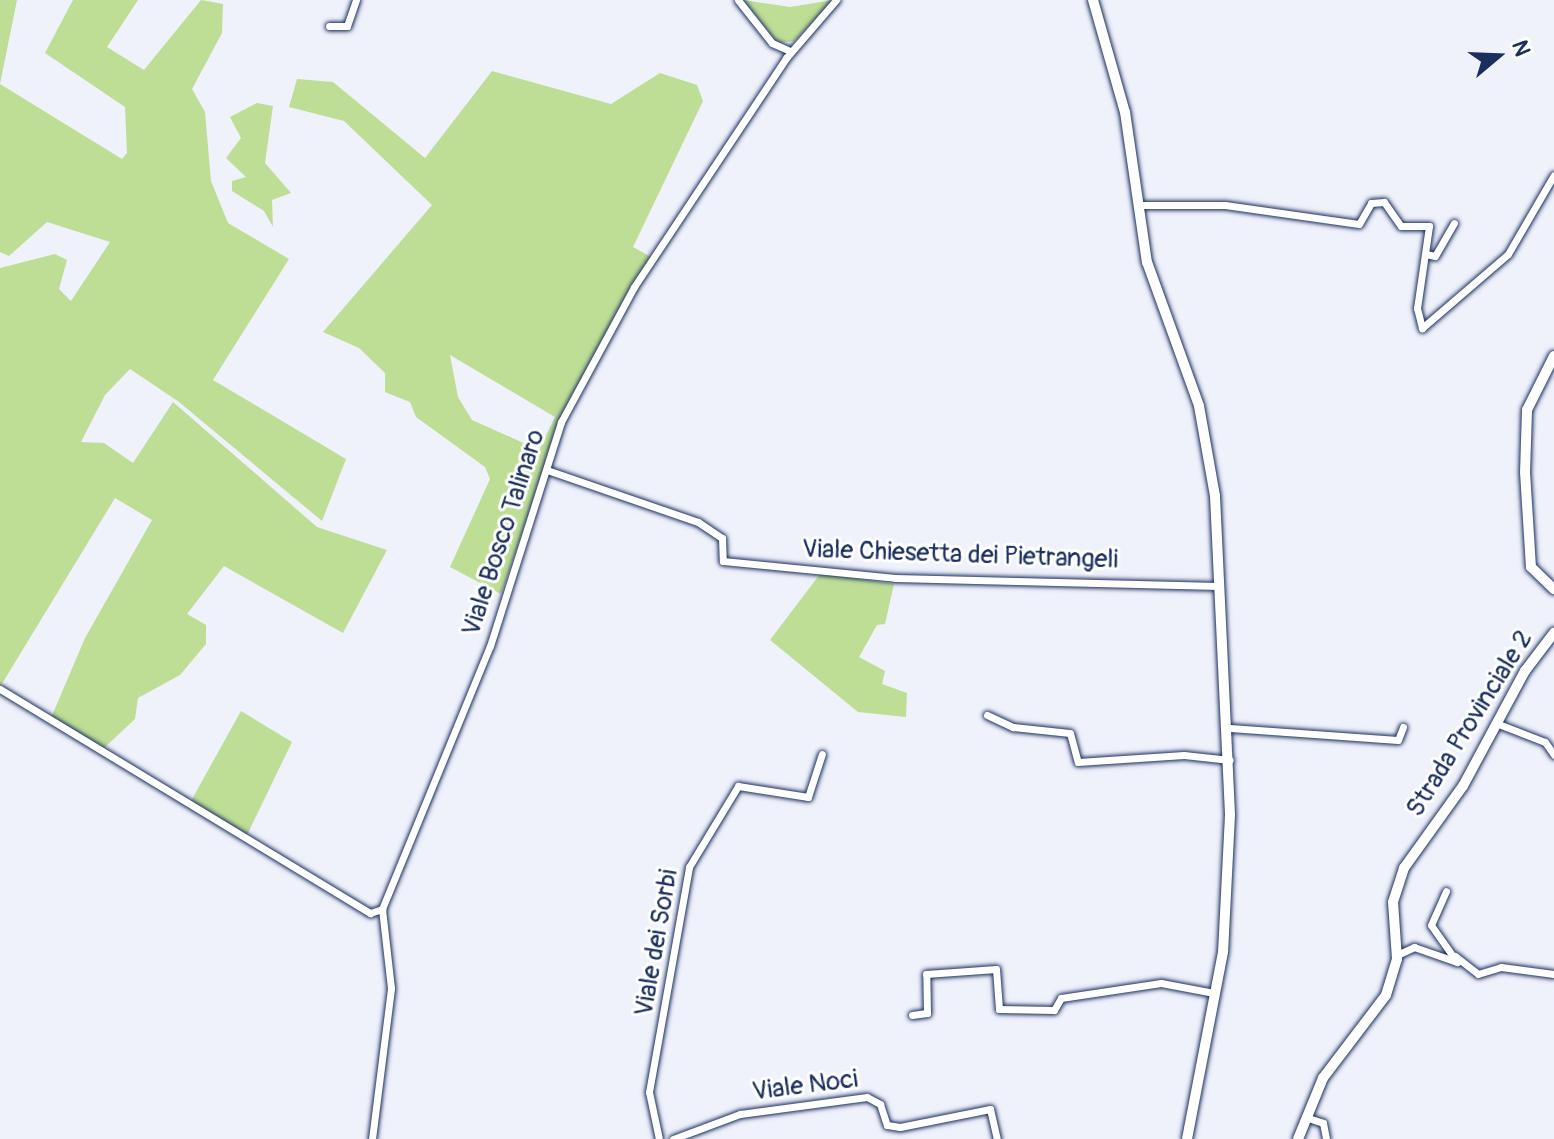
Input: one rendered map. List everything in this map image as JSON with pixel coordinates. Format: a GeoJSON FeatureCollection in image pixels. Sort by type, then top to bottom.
{"type":"FeatureCollection","features":[{"type":"Feature","properties":{"kind":"main road"},"geometry":{"type":"LineString","coordinates":[[1093,0],[1125,112],[1147,262],[1211,452],[1232,760],[1223,952],[1187,1139]]}},
{"type":"Feature","properties":{"kind":"main road"},"geometry":{"type":"LineString","coordinates":[[1554,356],[1527,410],[1525,472],[1531,567],[1554,589]]}},
{"type":"Feature","properties":{"kind":"main road","name":"Strada Provinciale 2"},"geometry":{"type":"LineString","coordinates":[[1298,1139],[1323,1078],[1386,995],[1397,955],[1393,902],[1404,868],[1501,725],[1525,671],[1554,633]]}},
{"type":"Feature","properties":{"kind":"street"},"geometry":{"type":"LineString","coordinates":[[329,26],[347,26],[356,0]]}},
{"type":"Feature","properties":{"kind":"street","name":"Viale Bosco Talinaro"},"geometry":{"type":"LineString","coordinates":[[372,1139],[390,1002],[382,909],[490,646],[570,402],[634,287],[790,51],[836,0]]}},
{"type":"Feature","properties":{"kind":"street"},"geometry":{"type":"LineString","coordinates":[[737,1],[772,43],[790,51]]}},
{"type":"Feature","properties":{"kind":"street"},"geometry":{"type":"LineString","coordinates":[[1137,205],[1225,205],[1359,224],[1377,201],[1401,226],[1426,222],[1426,254],[1418,328],[1508,254],[1535,195],[1554,175]]}},
{"type":"Feature","properties":{"kind":"street"},"geometry":{"type":"LineString","coordinates":[[1426,254],[1435,256],[1454,223]]}},
{"type":"Feature","properties":{"kind":"street","name":"Viale Chiesetta dei Pietrangeli"},"geometry":{"type":"LineString","coordinates":[[547,470],[698,522],[722,538],[723,561],[895,578],[1218,586]]}},
{"type":"Feature","properties":{"kind":"street"},"geometry":{"type":"LineString","coordinates":[[0,689],[370,913],[382,909]]}},
{"type":"Feature","properties":{"kind":"street"},"geometry":{"type":"LineString","coordinates":[[987,715],[1013,727],[1072,734],[1078,762],[1171,755],[1232,760]]}},
{"type":"Feature","properties":{"kind":"street"},"geometry":{"type":"LineString","coordinates":[[1501,725],[1545,742],[1554,755]]}},
{"type":"Feature","properties":{"kind":"street"},"geometry":{"type":"LineString","coordinates":[[1230,728],[1398,740],[1403,727]]}},
{"type":"Feature","properties":{"kind":"street","name":"Viale dei Sorbi"},"geometry":{"type":"LineString","coordinates":[[659,1139],[649,1092],[689,867],[738,786],[808,797],[822,754]]}},
{"type":"Feature","properties":{"kind":"street"},"geometry":{"type":"LineString","coordinates":[[1397,955],[1414,947],[1457,962],[1431,925],[1446,891]]}},
{"type":"Feature","properties":{"kind":"street"},"geometry":{"type":"LineString","coordinates":[[1453,955],[1478,974],[1501,967],[1554,974]]}},
{"type":"Feature","properties":{"kind":"street"},"geometry":{"type":"LineString","coordinates":[[912,1015],[927,1013],[926,974],[996,969],[999,1009],[1054,1010],[1061,998],[1161,983],[1214,993]]}},
{"type":"Feature","properties":{"kind":"street","name":"Viale Noci"},"geometry":{"type":"LineString","coordinates":[[673,1139],[740,1114],[867,1097],[880,1104],[887,1125],[900,1127],[990,1109],[997,1139]]}},
{"type":"Feature","properties":{"kind":"street"},"geometry":{"type":"LineString","coordinates":[[1305,1117],[1323,1123],[1326,1139]]}},
{"type":"Feature","properties":{"kind":"green space"},"geometry":{"type":"Polygon","coordinates":[[[0,0],[17,0],[0,84],[0,0]]]}},
{"type":"Feature","properties":{"kind":"green space"},"geometry":{"type":"Polygon","coordinates":[[[73,0],[138,0],[107,47],[144,70],[201,0],[223,4],[222,33],[192,89],[205,112],[211,181],[228,223],[289,259],[213,380],[346,459],[322,521],[179,402],[130,369],[105,395],[81,442],[104,443],[133,463],[173,402],[317,527],[387,550],[343,633],[224,566],[187,614],[206,625],[206,644],[180,675],[138,698],[135,719],[103,749],[51,718],[85,638],[152,520],[115,498],[0,687],[0,268],[55,254],[67,260],[59,289],[71,301],[110,242],[47,222],[9,256],[0,252],[0,84],[122,159],[127,153],[125,107],[45,53],[73,0]]]}},
{"type":"Feature","properties":{"kind":"green space"},"geometry":{"type":"Polygon","coordinates":[[[743,0],[790,7],[833,0],[794,41],[778,43],[743,0]]]}},
{"type":"Feature","properties":{"kind":"green space"},"geometry":{"type":"Polygon","coordinates":[[[492,71],[611,104],[660,73],[697,85],[703,101],[633,247],[651,257],[561,420],[501,594],[450,567],[490,479],[485,467],[416,417],[410,402],[385,392],[385,373],[359,348],[323,332],[432,205],[344,121],[289,107],[297,79],[333,82],[425,158],[492,71]],[[450,355],[458,397],[472,420],[539,450],[555,417],[450,355]]]}},
{"type":"Feature","properties":{"kind":"green space"},"geometry":{"type":"Polygon","coordinates":[[[257,103],[273,106],[265,163],[291,193],[272,200],[273,227],[264,211],[232,191],[232,181],[246,177],[226,158],[241,138],[230,117],[257,103]]]}},
{"type":"Feature","properties":{"kind":"green space"},"geometry":{"type":"Polygon","coordinates":[[[820,574],[894,584],[885,624],[877,625],[859,657],[885,671],[882,684],[907,693],[906,717],[858,712],[770,640],[820,574]]]}},
{"type":"Feature","properties":{"kind":"green space"},"geometry":{"type":"Polygon","coordinates":[[[241,711],[292,742],[247,835],[191,801],[241,711]]]}}]}
